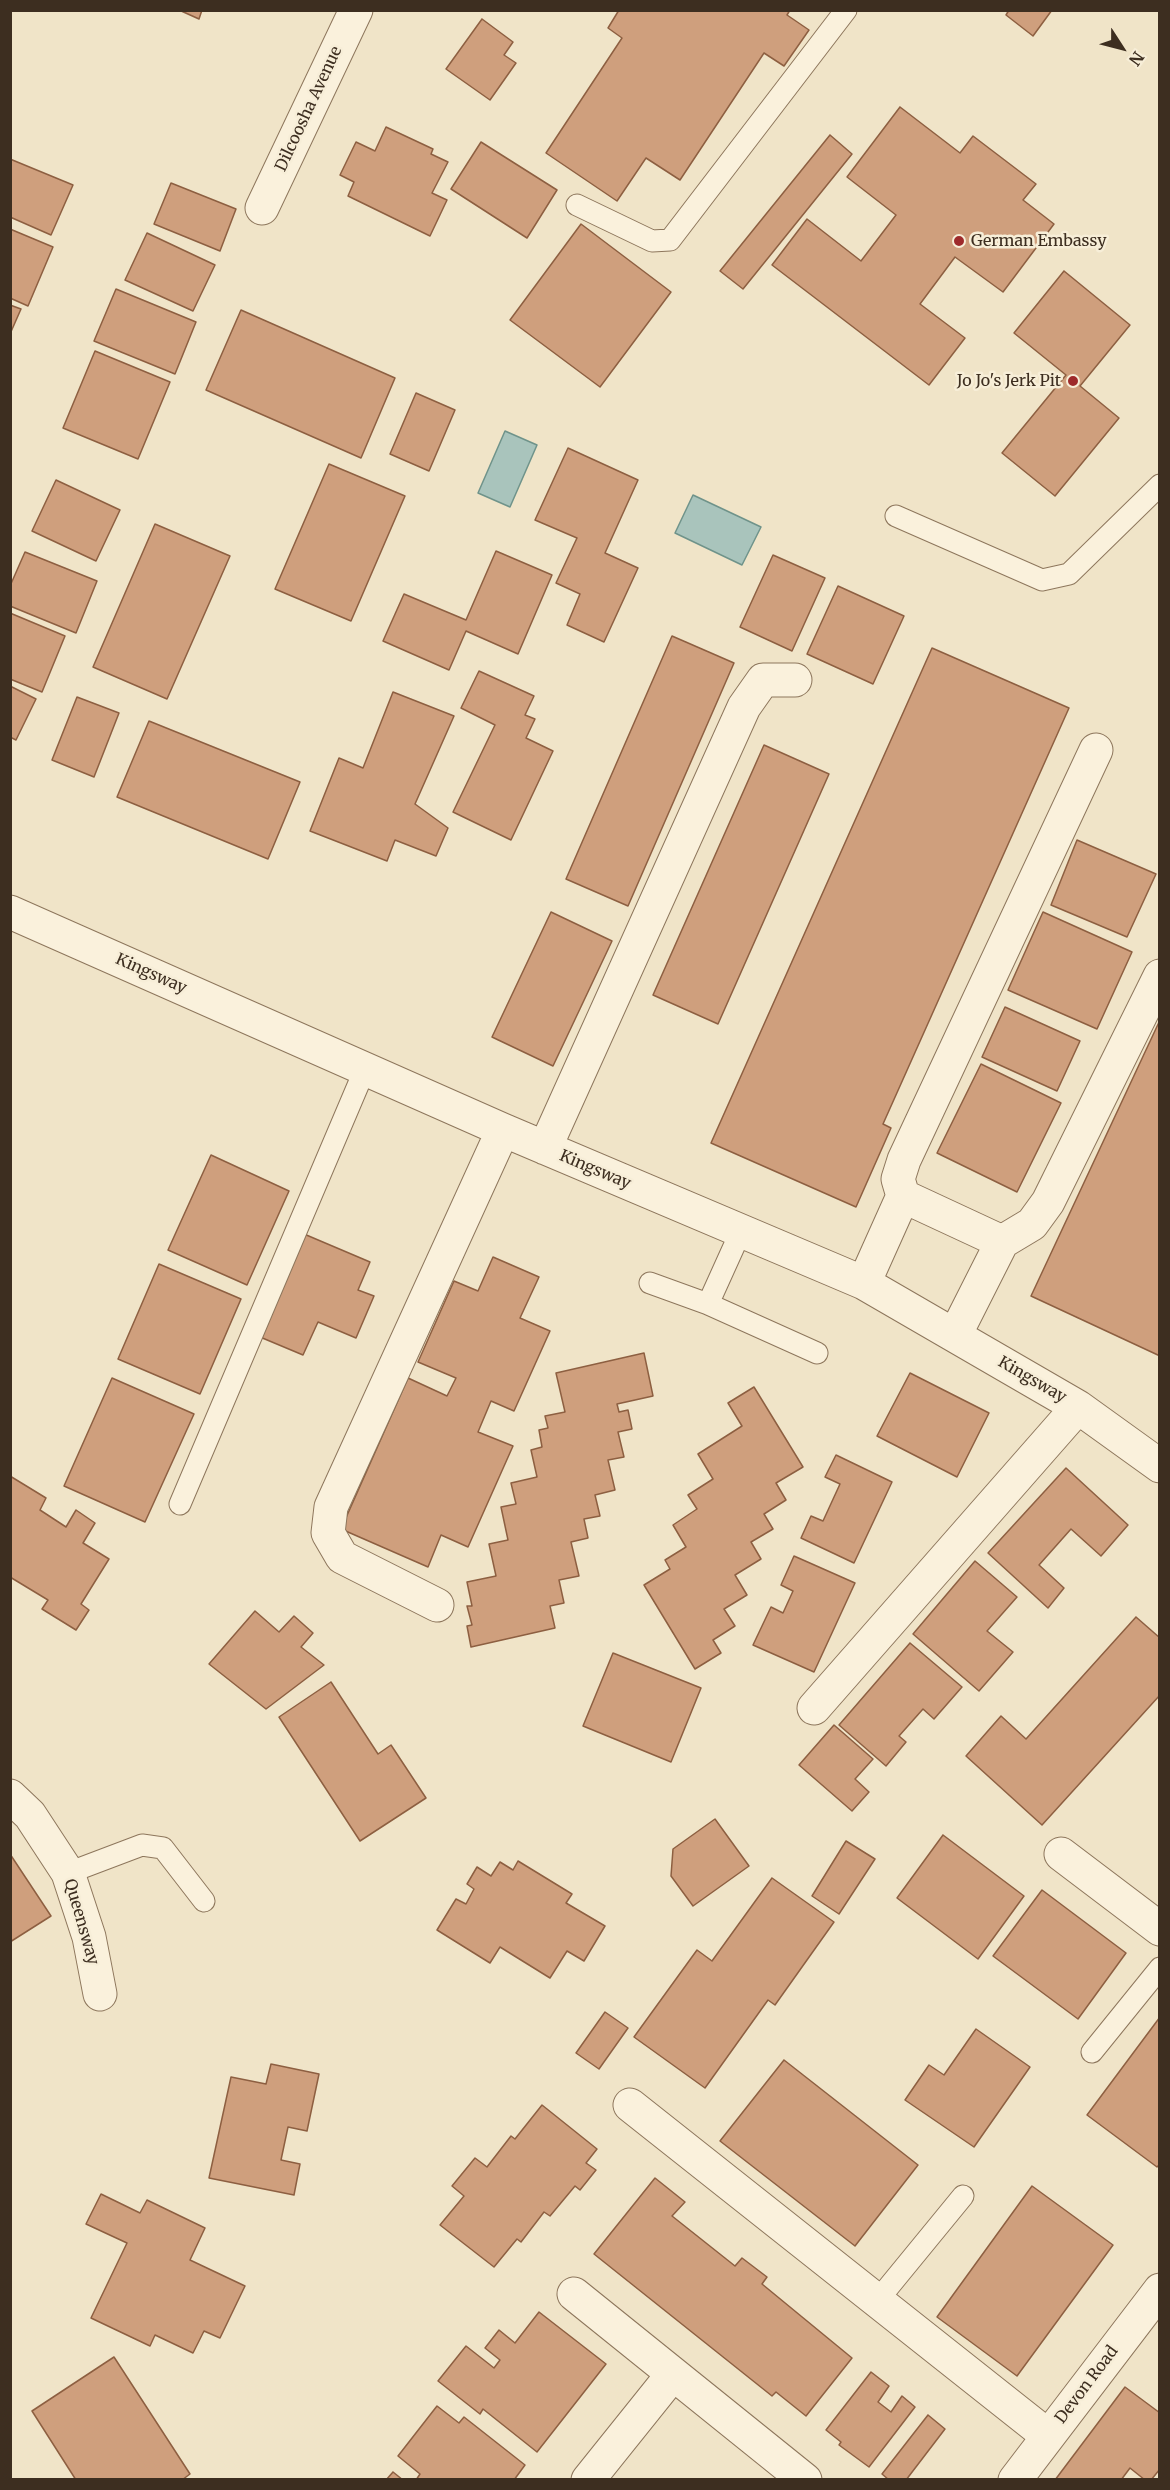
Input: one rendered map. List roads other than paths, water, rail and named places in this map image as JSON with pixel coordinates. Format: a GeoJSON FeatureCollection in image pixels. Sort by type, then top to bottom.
{"type":"FeatureCollection","features":[{"type":"Feature","properties":{"kind":"street","name":"Dilcoosha Avenue"},"geometry":{"type":"LineString","coordinates":[[262,208],[356,10]]}},
{"type":"Feature","properties":{"kind":"street"},"geometry":{"type":"LineString","coordinates":[[545,1148],[744,707],[763,680],[795,680]]}},
{"type":"Feature","properties":{"kind":"street"},"geometry":{"type":"LineString","coordinates":[[864,1283],[903,1196],[898,1179],[904,1160],[1096,750]]}},
{"type":"Feature","properties":{"kind":"street","name":"Kingsway"},"geometry":{"type":"LineString","coordinates":[[10,912],[503,1130],[864,1283],[1078,1407],[1160,1466]]}},
{"type":"Feature","properties":{"kind":"street"},"geometry":{"type":"LineString","coordinates":[[955,1335],[1002,1242],[1032,1224],[1048,1202],[1160,976]]}},
{"type":"Feature","properties":{"kind":"street"},"geometry":{"type":"LineString","coordinates":[[436,1605],[342,1557],[328,1533],[331,1507],[503,1130]]}},
{"type":"Feature","properties":{"kind":"street"},"geometry":{"type":"LineString","coordinates":[[903,1196],[1002,1242]]}},
{"type":"Feature","properties":{"kind":"street"},"geometry":{"type":"LineString","coordinates":[[814,1708],[1078,1407]]}},
{"type":"Feature","properties":{"kind":"street","name":"Queensway"},"geometry":{"type":"LineString","coordinates":[[10,1796],[30,1815],[68,1873],[89,1936],[100,1994]]}},
{"type":"Feature","properties":{"kind":"street"},"geometry":{"type":"LineString","coordinates":[[1061,1854],[1160,1929]]}},
{"type":"Feature","properties":{"kind":"street"},"geometry":{"type":"LineString","coordinates":[[630,2105],[1048,2436]]}},
{"type":"Feature","properties":{"kind":"street","name":"Devon Road"},"geometry":{"type":"LineString","coordinates":[[1015,2480],[1160,2289]]}},
{"type":"Feature","properties":{"kind":"street"},"geometry":{"type":"LineString","coordinates":[[574,2294],[804,2480]]}},
{"type":"Feature","properties":{"kind":"street"},"geometry":{"type":"LineString","coordinates":[[588,2480],[673,2374]]}},
{"type":"Feature","properties":{"kind":"lane"},"geometry":{"type":"LineString","coordinates":[[577,205],[652,241],[669,240],[844,11]]}},
{"type":"Feature","properties":{"kind":"lane"},"geometry":{"type":"LineString","coordinates":[[896,516],[1042,580],[1069,574],[1160,485]]}},
{"type":"Feature","properties":{"kind":"lane"},"geometry":{"type":"LineString","coordinates":[[180,1504],[365,1069]]}},
{"type":"Feature","properties":{"kind":"lane"},"geometry":{"type":"LineString","coordinates":[[708,1304],[741,1231]]}},
{"type":"Feature","properties":{"kind":"lane"},"geometry":{"type":"LineString","coordinates":[[650,1283],[708,1304],[816,1353]]}},
{"type":"Feature","properties":{"kind":"lane"},"geometry":{"type":"LineString","coordinates":[[68,1873],[142,1845],[163,1848],[204,1901]]}},
{"type":"Feature","properties":{"kind":"lane"},"geometry":{"type":"LineString","coordinates":[[1092,2052],[1160,1968]]}},
{"type":"Feature","properties":{"kind":"lane"},"geometry":{"type":"LineString","coordinates":[[877,2301],[963,2196]]}},
{"type":"Feature","properties":{"kind":"water"},"geometry":{"type":"Polygon","coordinates":[[[505,431],[537,445],[510,507],[478,493],[505,431]]]}},
{"type":"Feature","properties":{"kind":"water"},"geometry":{"type":"Polygon","coordinates":[[[693,495],[761,527],[742,565],[675,533],[693,495]]]}},
{"type":"Feature","properties":{"kind":"place","name":"German Embassy"},"geometry":{"type":"Point","coordinates":[959,241]}},
{"type":"Feature","properties":{"kind":"place","name":"Jo Jo's Jerk Pit"},"geometry":{"type":"Point","coordinates":[1073,381]}}]}
